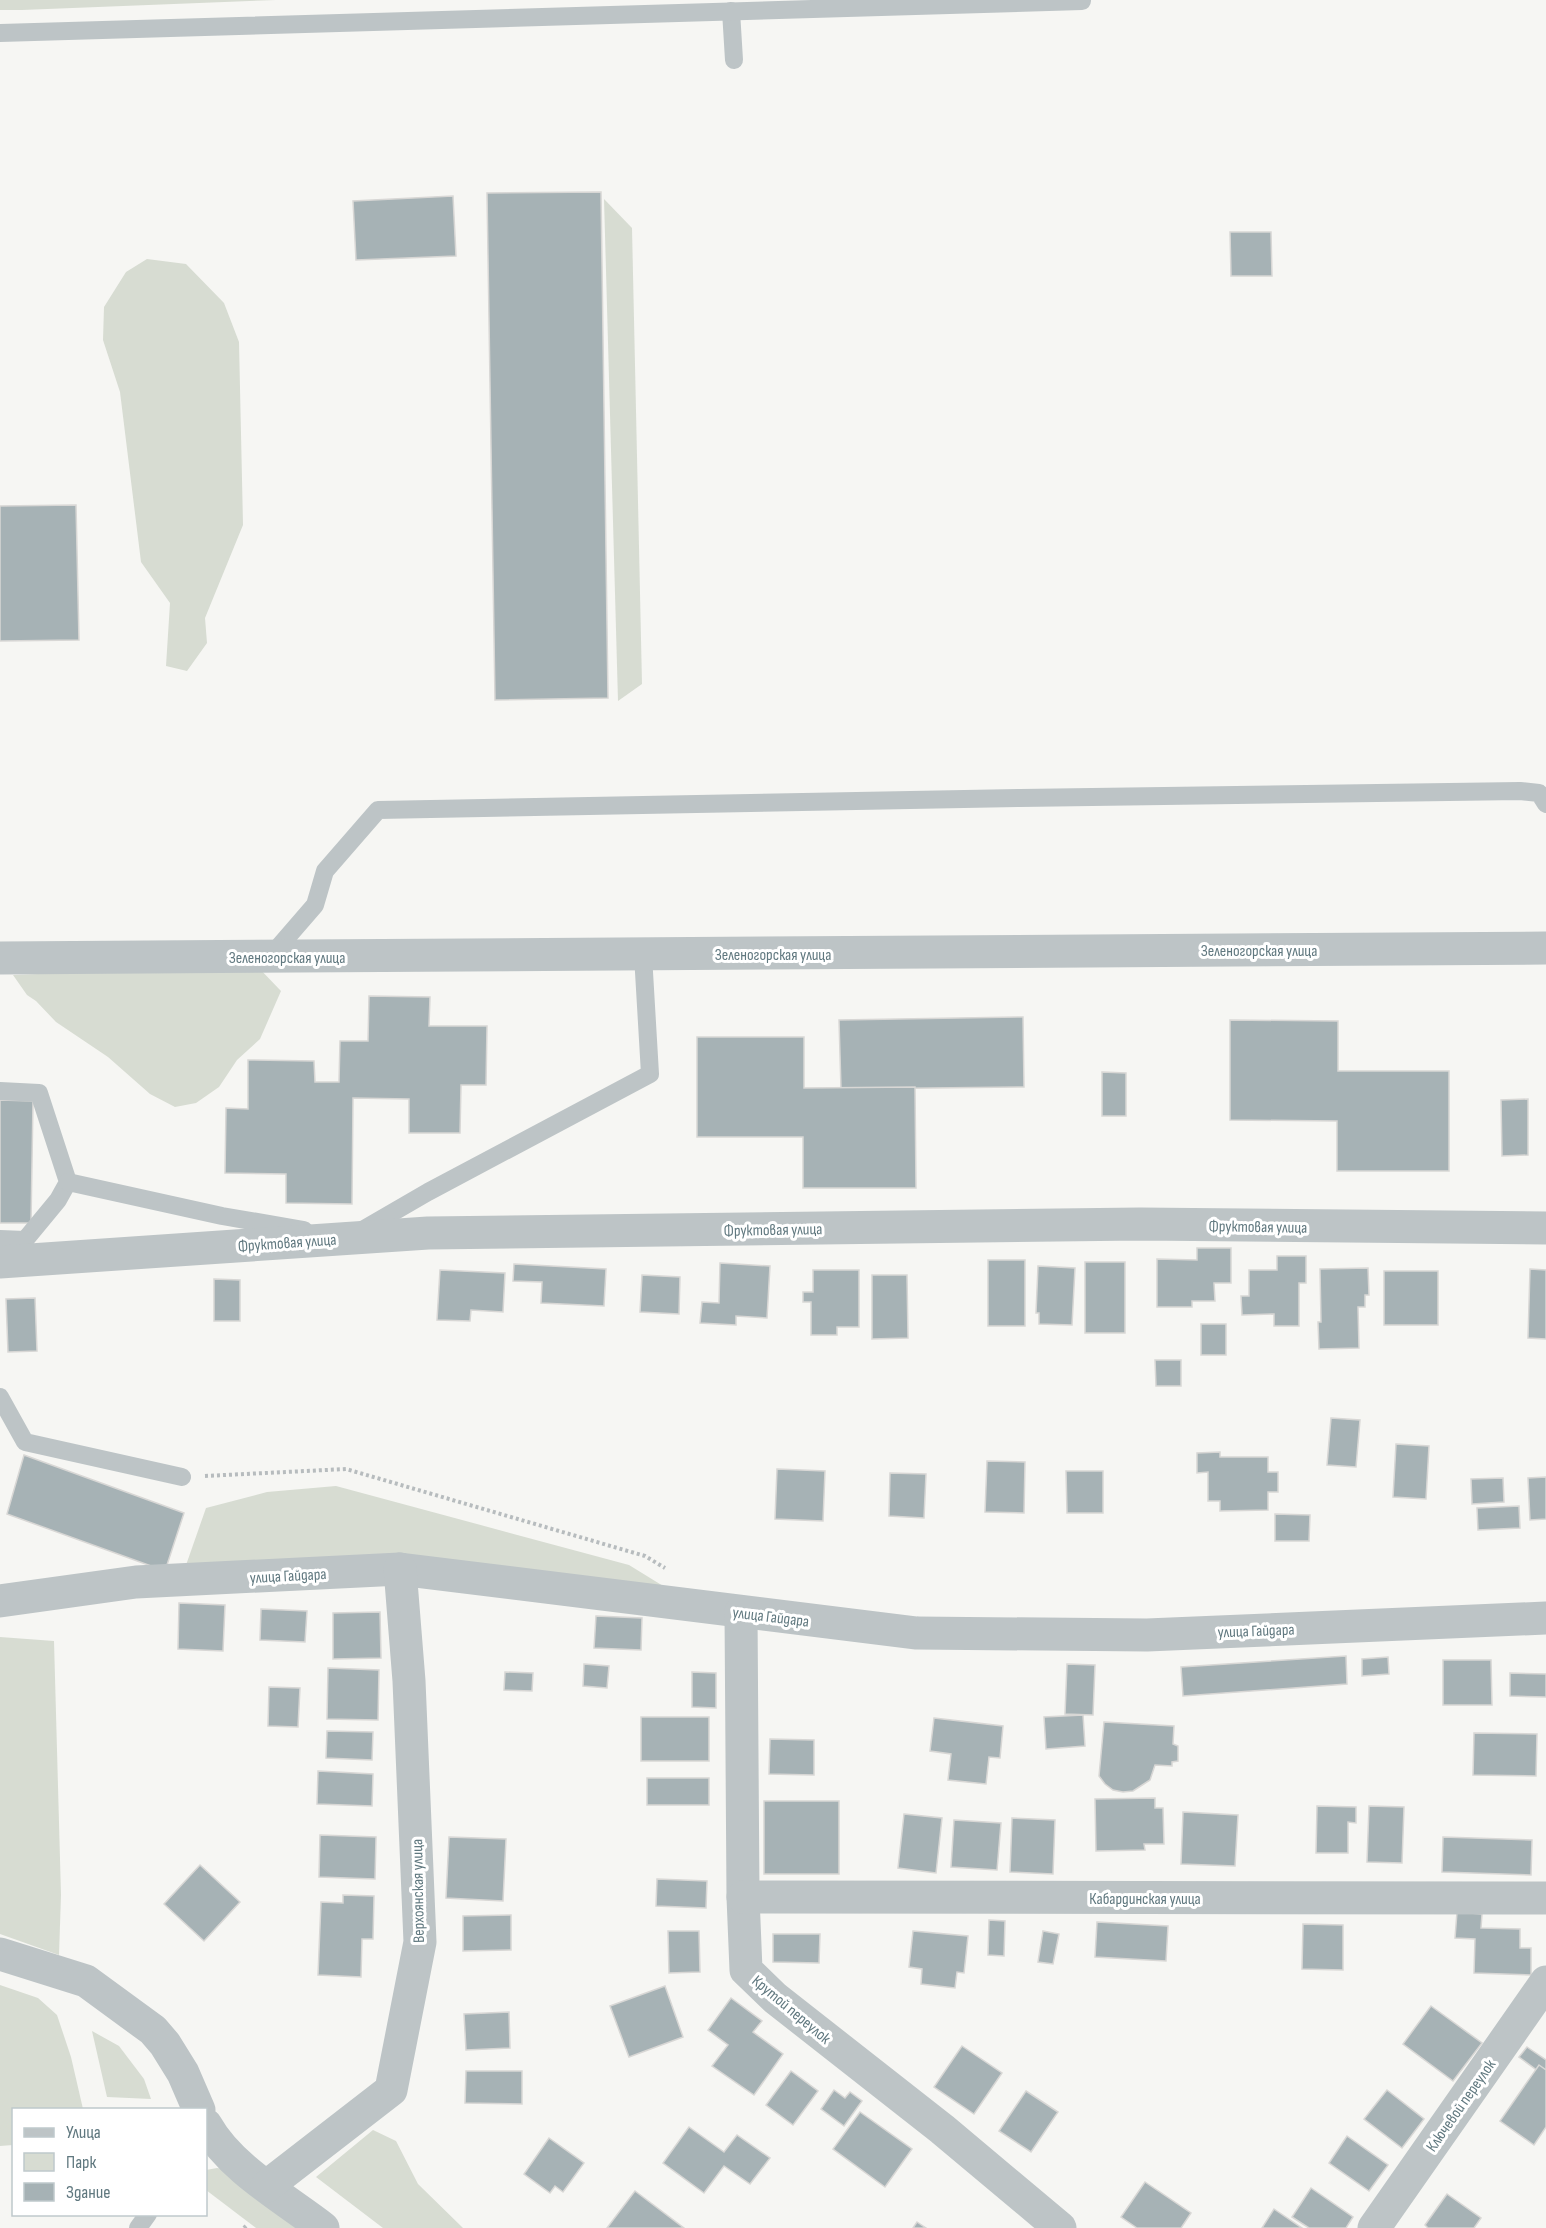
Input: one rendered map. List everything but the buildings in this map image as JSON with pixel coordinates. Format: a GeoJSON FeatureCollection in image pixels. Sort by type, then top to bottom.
{"type":"FeatureCollection","features":[{"type":"Feature","properties":{"kind":"street","name":"Зеленогорская улица"},"geometry":{"type":"LineString","coordinates":[[0,958],[1546,948]]}},
{"type":"Feature","properties":{"kind":"street","name":"Фруктовая улица"},"geometry":{"type":"LineString","coordinates":[[0,1262],[428,1233],[1140,1224],[1546,1228]]}},
{"type":"Feature","properties":{"kind":"street","name":"улица Гайдара"},"geometry":{"type":"LineString","coordinates":[[0,1601],[135,1582],[400,1569],[917,1633],[1135,1635],[1546,1618]]}},
{"type":"Feature","properties":{"kind":"street","name":"Верхоянская улица"},"geometry":{"type":"LineString","coordinates":[[267,2186],[391,2090],[420,1941],[409,1681],[400,1569]]}},
{"type":"Feature","properties":{"kind":"street","name":"Крутой переулок"},"geometry":{"type":"LineString","coordinates":[[741,1612],[743,1898],[746,1970],[776,1998],[942,2128],[1060,2228]]}},
{"type":"Feature","properties":{"kind":"street","name":"Кабардинская улица"},"geometry":{"type":"LineString","coordinates":[[743,1898],[1546,1899]]}},
{"type":"Feature","properties":{"kind":"street"},"geometry":{"type":"LineString","coordinates":[[0,1954],[86,1981],[153,2030],[165,2044],[183,2073],[198,2108]]}},
{"type":"Feature","properties":{"kind":"street","name":"Ключевой переулок"},"geometry":{"type":"LineString","coordinates":[[1374,2228],[1546,1983]]}},
{"type":"Feature","properties":{"kind":"street"},"geometry":{"type":"LineString","coordinates":[[207,2128],[234,2162],[323,2228]]}},
{"type":"Feature","properties":{"kind":"lane"},"geometry":{"type":"LineString","coordinates":[[0,33],[1082,1]]}},
{"type":"Feature","properties":{"kind":"lane"},"geometry":{"type":"LineString","coordinates":[[731,11],[734,60]]}},
{"type":"Feature","properties":{"kind":"lane"},"geometry":{"type":"LineString","coordinates":[[270,957],[315,905],[325,871],[378,810],[1520,791],[1539,793],[1546,804]]}},
{"type":"Feature","properties":{"kind":"lane"},"geometry":{"type":"LineString","coordinates":[[68,1182],[222,1216],[348,1238],[428,1191],[650,1074],[643,955]]}},
{"type":"Feature","properties":{"kind":"lane"},"geometry":{"type":"LineString","coordinates":[[0,1091],[39,1093],[68,1182],[58,1200],[25,1240],[0,1257]]}},
{"type":"Feature","properties":{"kind":"lane"},"geometry":{"type":"LineString","coordinates":[[0,1239],[25,1240]]}},
{"type":"Feature","properties":{"kind":"lane"},"geometry":{"type":"LineString","coordinates":[[0,1397],[25,1442],[182,1477]]}},
{"type":"Feature","properties":{"kind":"path"},"geometry":{"type":"LineString","coordinates":[[182,1477],[346,1469],[645,1557],[674,1573]]}},
{"type":"Feature","properties":{"kind":"green space"},"geometry":{"type":"Polygon","coordinates":[[[0,0],[276,0],[0,10],[0,0]]]}},
{"type":"Feature","properties":{"kind":"green space"},"geometry":{"type":"Polygon","coordinates":[[[604,199],[632,228],[642,684],[618,701],[604,199]]]}},
{"type":"Feature","properties":{"kind":"green space"},"geometry":{"type":"Polygon","coordinates":[[[147,259],[186,264],[224,303],[239,342],[243,525],[205,618],[207,643],[187,671],[166,666],[170,603],[141,562],[120,392],[103,340],[104,307],[126,272],[147,259]]]}},
{"type":"Feature","properties":{"kind":"green space"},"geometry":{"type":"Polygon","coordinates":[[[256,965],[281,991],[260,1039],[237,1060],[219,1087],[196,1103],[175,1107],[150,1094],[108,1057],[56,1022],[27,995],[13,975],[256,965]]]}},
{"type":"Feature","properties":{"kind":"green space"},"geometry":{"type":"Polygon","coordinates":[[[336,1486],[629,1565],[668,1589],[185,1568],[206,1508],[267,1492],[336,1486]]]}},
{"type":"Feature","properties":{"kind":"green space"},"geometry":{"type":"Polygon","coordinates":[[[0,1637],[54,1641],[61,1895],[59,1955],[0,1934],[0,1637]]]}},
{"type":"Feature","properties":{"kind":"green space"},"geometry":{"type":"Polygon","coordinates":[[[0,1985],[38,1998],[57,2015],[71,2057],[83,2108],[12,2108],[12,2145],[0,2146],[0,1985]]]}},
{"type":"Feature","properties":{"kind":"green space"},"geometry":{"type":"Polygon","coordinates":[[[92,2031],[119,2046],[144,2079],[151,2099],[107,2097],[92,2031]]]}},
{"type":"Feature","properties":{"kind":"green space"},"geometry":{"type":"Polygon","coordinates":[[[373,2130],[396,2141],[418,2184],[463,2228],[383,2228],[316,2177],[373,2130]]]}},
{"type":"Feature","properties":{"kind":"green space"},"geometry":{"type":"Polygon","coordinates":[[[224,2169],[307,2228],[256,2228],[207,2191],[207,2170],[224,2169]]]}}]}
